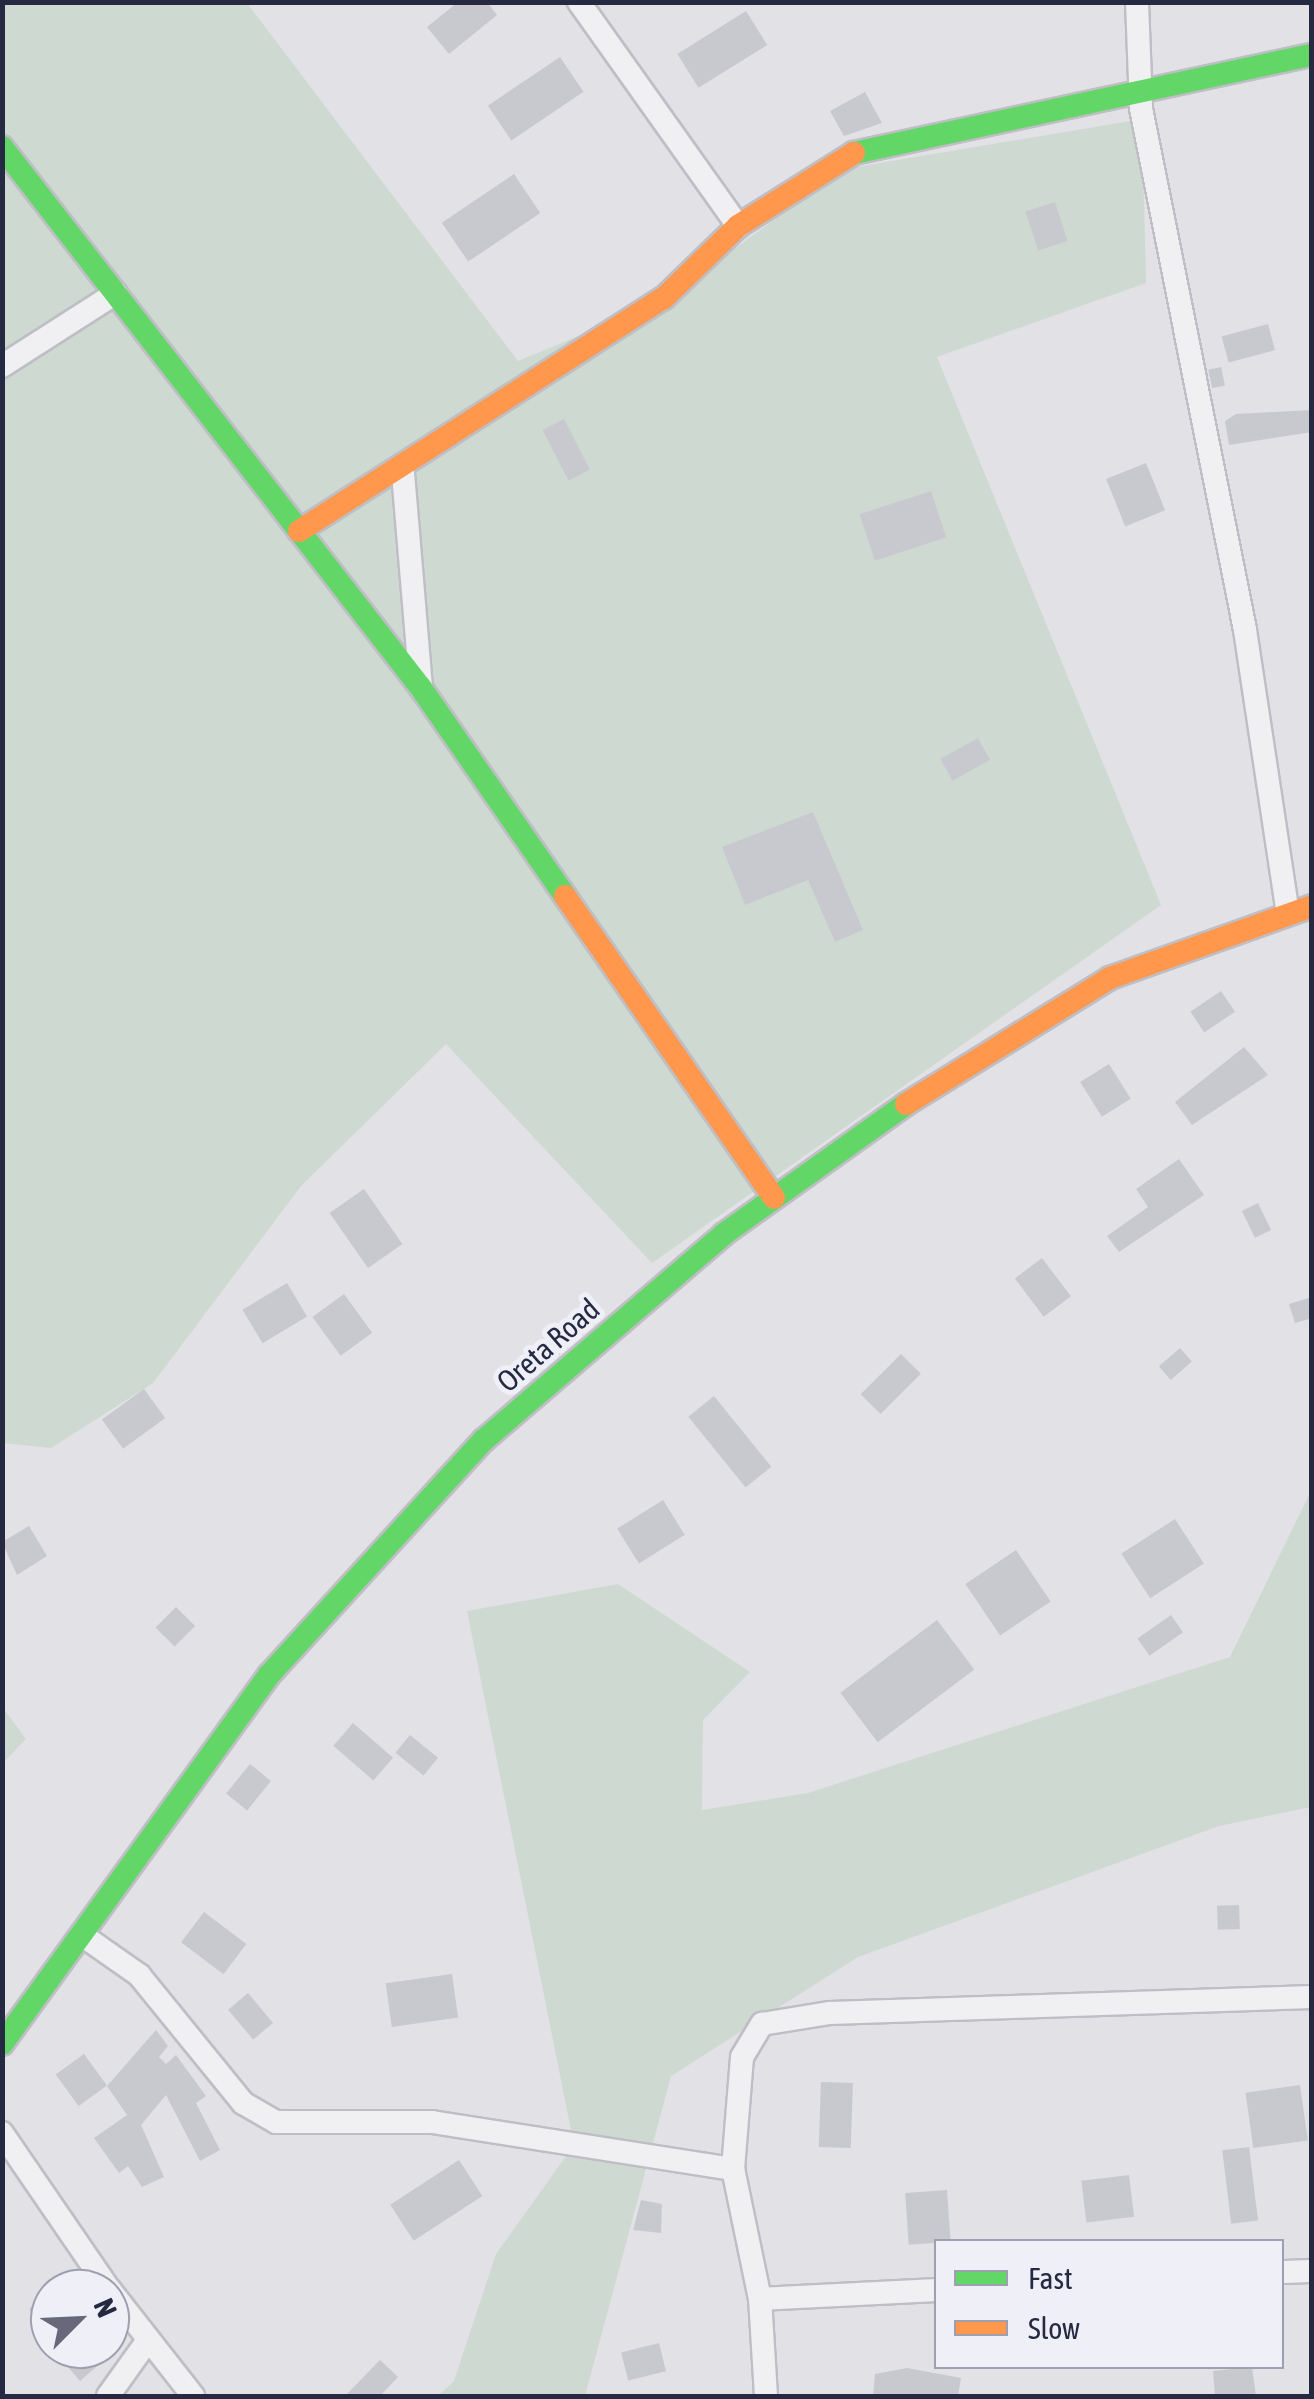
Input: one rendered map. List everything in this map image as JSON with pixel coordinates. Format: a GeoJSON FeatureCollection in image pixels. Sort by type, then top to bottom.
{"type":"FeatureCollection","features":[{"type":"Feature","properties":{"kind":"street"},"geometry":{"type":"LineString","coordinates":[[579,2],[738,226]]}},
{"type":"Feature","properties":{"kind":"street"},"geometry":{"type":"LineString","coordinates":[[1138,2],[1140,92],[1245,630],[1288,914]]}},
{"type":"Feature","properties":{"kind":"street"},"geometry":{"type":"LineString","coordinates":[[299,531],[402,473],[664,298],[738,226],[871,146],[1312,55]]}},
{"type":"Feature","properties":{"kind":"street"},"geometry":{"type":"LineString","coordinates":[[2,147],[422,688],[774,1198]]}},
{"type":"Feature","properties":{"kind":"street"},"geometry":{"type":"LineString","coordinates":[[2,366],[116,293]]}},
{"type":"Feature","properties":{"kind":"street"},"geometry":{"type":"LineString","coordinates":[[402,473],[420,620],[422,688]]}},
{"type":"Feature","properties":{"kind":"street"},"geometry":{"type":"LineString","coordinates":[[386,642],[420,620]]}},
{"type":"Feature","properties":{"kind":"street","name":"Oreta Road"},"geometry":{"type":"LineString","coordinates":[[2,2044],[270,1674],[484,1440],[774,1198],[1110,978],[1312,906]]}},
{"type":"Feature","properties":{"kind":"street"},"geometry":{"type":"LineString","coordinates":[[82,1935],[139,1975],[243,2103],[276,2122],[432,2122],[733,2168]]}},
{"type":"Feature","properties":{"kind":"street"},"geometry":{"type":"LineString","coordinates":[[766,2396],[760,2299],[733,2168],[742,2057],[748,2034],[777,2018],[1312,1997]]}},
{"type":"Feature","properties":{"kind":"street"},"geometry":{"type":"LineString","coordinates":[[2,2133],[96,2269]]}},
{"type":"Feature","properties":{"kind":"street"},"geometry":{"type":"LineString","coordinates":[[1284,2272],[1312,2271]]}},
{"type":"Feature","properties":{"kind":"street"},"geometry":{"type":"LineString","coordinates":[[760,2299],[934,2290]]}},
{"type":"Feature","properties":{"kind":"street"},"geometry":{"type":"LineString","coordinates":[[130,2319],[146,2343],[194,2396]]}},
{"type":"Feature","properties":{"kind":"street"},"geometry":{"type":"LineString","coordinates":[[108,2396],[146,2343]]}},
{"type":"Feature","properties":{"kind":"shaded area"},"geometry":{"type":"Polygon","coordinates":[[[3,3],[247,3],[518,361],[663,301],[844,169],[1142,119],[1146,283],[937,357],[1161,905],[652,1263],[446,1044],[301,1186],[153,1383],[51,1448],[3,1443],[3,3]]]}},
{"type":"Feature","properties":{"kind":"shaded area"},"geometry":{"type":"Polygon","coordinates":[[[1311,1491],[1311,1807],[1219,1826],[858,1957],[671,2076],[585,2396],[438,2396],[454,2381],[496,2254],[574,2145],[467,1611],[618,1584],[750,1672],[703,1720],[702,1810],[808,1793],[1230,1657],[1311,1491]]]}},
{"type":"Feature","properties":{"kind":"shaded area"},"geometry":{"type":"Polygon","coordinates":[[[2,1708],[26,1739],[3,1763],[2,1708]]]}},
{"type":"Feature","properties":{"kind":"building"},"geometry":{"type":"Polygon","coordinates":[[[458,2],[487,2],[497,15],[449,54],[427,27],[458,2]]]}},
{"type":"Feature","properties":{"kind":"building"},"geometry":{"type":"Polygon","coordinates":[[[746,11],[767,45],[699,88],[677,54],[746,11]]]}},
{"type":"Feature","properties":{"kind":"building"},"geometry":{"type":"Polygon","coordinates":[[[560,57],[583,92],[511,140],[488,106],[560,57]]]}},
{"type":"Feature","properties":{"kind":"building"},"geometry":{"type":"Polygon","coordinates":[[[865,92],[882,123],[844,136],[830,111],[865,92]]]}},
{"type":"Feature","properties":{"kind":"building"},"geometry":{"type":"Polygon","coordinates":[[[514,174],[540,213],[468,262],[442,223],[514,174]]]}},
{"type":"Feature","properties":{"kind":"building"},"geometry":{"type":"Polygon","coordinates":[[[1055,202],[1068,241],[1038,251],[1026,212],[1055,202]]]}},
{"type":"Feature","properties":{"kind":"building"},"geometry":{"type":"Polygon","coordinates":[[[1268,324],[1275,350],[1229,363],[1222,336],[1268,324]]]}},
{"type":"Feature","properties":{"kind":"building"},"geometry":{"type":"Polygon","coordinates":[[[1221,367],[1225,386],[1212,388],[1208,370],[1221,367]]]}},
{"type":"Feature","properties":{"kind":"building"},"geometry":{"type":"Polygon","coordinates":[[[1312,410],[1312,432],[1229,445],[1225,421],[1236,414],[1312,410]]]}},
{"type":"Feature","properties":{"kind":"building"},"geometry":{"type":"Polygon","coordinates":[[[564,419],[590,470],[568,481],[543,430],[564,419]]]}},
{"type":"Feature","properties":{"kind":"building"},"geometry":{"type":"Polygon","coordinates":[[[1146,463],[1165,510],[1125,526],[1106,479],[1146,463]]]}},
{"type":"Feature","properties":{"kind":"building"},"geometry":{"type":"Polygon","coordinates":[[[931,491],[946,538],[875,561],[860,514],[931,491]]]}},
{"type":"Feature","properties":{"kind":"building"},"geometry":{"type":"Polygon","coordinates":[[[978,738],[990,760],[953,781],[940,759],[978,738]]]}},
{"type":"Feature","properties":{"kind":"building"},"geometry":{"type":"Polygon","coordinates":[[[813,812],[863,930],[835,942],[808,880],[745,905],[722,847],[813,812]]]}},
{"type":"Feature","properties":{"kind":"building"},"geometry":{"type":"Polygon","coordinates":[[[1221,991],[1235,1012],[1204,1032],[1190,1012],[1221,991]]]}},
{"type":"Feature","properties":{"kind":"building"},"geometry":{"type":"Polygon","coordinates":[[[1244,1047],[1268,1075],[1192,1125],[1175,1102],[1244,1047]]]}},
{"type":"Feature","properties":{"kind":"building"},"geometry":{"type":"Polygon","coordinates":[[[1109,1064],[1131,1099],[1102,1117],[1080,1082],[1109,1064]]]}},
{"type":"Feature","properties":{"kind":"building"},"geometry":{"type":"Polygon","coordinates":[[[1179,1159],[1204,1195],[1119,1252],[1107,1236],[1148,1207],[1136,1189],[1179,1159]]]}},
{"type":"Feature","properties":{"kind":"building"},"geometry":{"type":"Polygon","coordinates":[[[364,1189],[402,1244],[368,1268],[330,1213],[364,1189]]]}},
{"type":"Feature","properties":{"kind":"building"},"geometry":{"type":"Polygon","coordinates":[[[1258,1203],[1271,1230],[1255,1238],[1242,1211],[1258,1203]]]}},
{"type":"Feature","properties":{"kind":"building"},"geometry":{"type":"Polygon","coordinates":[[[1042,1258],[1071,1296],[1044,1317],[1015,1278],[1042,1258]]]}},
{"type":"Feature","properties":{"kind":"building"},"geometry":{"type":"Polygon","coordinates":[[[287,1283],[307,1316],[263,1343],[242,1310],[287,1283]]]}},
{"type":"Feature","properties":{"kind":"building"},"geometry":{"type":"Polygon","coordinates":[[[344,1294],[372,1333],[341,1356],[312,1317],[344,1294]]]}},
{"type":"Feature","properties":{"kind":"building"},"geometry":{"type":"Polygon","coordinates":[[[1312,1297],[1312,1318],[1295,1323],[1289,1304],[1312,1297]]]}},
{"type":"Feature","properties":{"kind":"building"},"geometry":{"type":"Polygon","coordinates":[[[1180,1348],[1192,1362],[1171,1380],[1159,1366],[1180,1348]]]}},
{"type":"Feature","properties":{"kind":"building"},"geometry":{"type":"Polygon","coordinates":[[[901,1354],[921,1374],[880,1414],[861,1394],[901,1354]]]}},
{"type":"Feature","properties":{"kind":"building"},"geometry":{"type":"Polygon","coordinates":[[[144,1389],[165,1418],[123,1449],[102,1420],[144,1389]]]}},
{"type":"Feature","properties":{"kind":"building"},"geometry":{"type":"Polygon","coordinates":[[[714,1396],[771,1467],[746,1487],[688,1417],[714,1396]]]}},
{"type":"Feature","properties":{"kind":"building"},"geometry":{"type":"Polygon","coordinates":[[[663,1500],[685,1535],[639,1563],[617,1529],[663,1500]]]}},
{"type":"Feature","properties":{"kind":"building"},"geometry":{"type":"Polygon","coordinates":[[[1175,1519],[1204,1563],[1150,1598],[1121,1554],[1175,1519]]]}},
{"type":"Feature","properties":{"kind":"building"},"geometry":{"type":"Polygon","coordinates":[[[29,1526],[47,1556],[17,1575],[2,1542],[29,1526]]]}},
{"type":"Feature","properties":{"kind":"building"},"geometry":{"type":"Polygon","coordinates":[[[1016,1550],[1051,1601],[1000,1636],[965,1584],[1016,1550]]]}},
{"type":"Feature","properties":{"kind":"building"},"geometry":{"type":"Polygon","coordinates":[[[176,1607],[195,1626],[175,1647],[155,1628],[176,1607]]]}},
{"type":"Feature","properties":{"kind":"building"},"geometry":{"type":"Polygon","coordinates":[[[1171,1615],[1183,1632],[1149,1656],[1137,1639],[1171,1615]]]}},
{"type":"Feature","properties":{"kind":"building"},"geometry":{"type":"Polygon","coordinates":[[[937,1620],[974,1670],[878,1742],[840,1693],[937,1620]]]}},
{"type":"Feature","properties":{"kind":"building"},"geometry":{"type":"Polygon","coordinates":[[[353,1723],[393,1758],[373,1780],[333,1746],[353,1723]]]}},
{"type":"Feature","properties":{"kind":"building"},"geometry":{"type":"Polygon","coordinates":[[[410,1735],[438,1758],[424,1776],[396,1753],[410,1735]]]}},
{"type":"Feature","properties":{"kind":"building"},"geometry":{"type":"Polygon","coordinates":[[[250,1764],[271,1781],[247,1811],[226,1794],[250,1764]]]}},
{"type":"Feature","properties":{"kind":"building"},"geometry":{"type":"Polygon","coordinates":[[[1239,1905],[1240,1929],[1218,1930],[1217,1906],[1239,1905]]]}},
{"type":"Feature","properties":{"kind":"building"},"geometry":{"type":"Polygon","coordinates":[[[204,1912],[246,1944],[223,1974],[181,1942],[204,1912]]]}},
{"type":"Feature","properties":{"kind":"building"},"geometry":{"type":"Polygon","coordinates":[[[452,1974],[458,2018],[392,2027],[386,1983],[452,1974]]]}},
{"type":"Feature","properties":{"kind":"building"},"geometry":{"type":"Polygon","coordinates":[[[248,1993],[273,2023],[253,2040],[228,2010],[248,1993]]]}},
{"type":"Feature","properties":{"kind":"building"},"geometry":{"type":"Polygon","coordinates":[[[156,2030],[168,2046],[159,2057],[166,2064],[176,2055],[206,2096],[196,2103],[220,2150],[200,2161],[166,2095],[141,2125],[164,2177],[142,2187],[128,2166],[119,2173],[94,2138],[127,2115],[107,2086],[156,2030]]]}},
{"type":"Feature","properties":{"kind":"building"},"geometry":{"type":"Polygon","coordinates":[[[84,2054],[107,2086],[79,2106],[56,2075],[84,2054]]]}},
{"type":"Feature","properties":{"kind":"building"},"geometry":{"type":"Polygon","coordinates":[[[821,2082],[853,2083],[851,2148],[819,2147],[821,2082]]]}},
{"type":"Feature","properties":{"kind":"building"},"geometry":{"type":"Polygon","coordinates":[[[1300,2085],[1308,2140],[1253,2148],[1246,2093],[1300,2085]]]}},
{"type":"Feature","properties":{"kind":"building"},"geometry":{"type":"Polygon","coordinates":[[[1249,2147],[1258,2220],[1231,2224],[1222,2150],[1249,2147]]]}},
{"type":"Feature","properties":{"kind":"building"},"geometry":{"type":"Polygon","coordinates":[[[459,2160],[482,2196],[414,2241],[390,2205],[459,2160]]]}},
{"type":"Feature","properties":{"kind":"building"},"geometry":{"type":"Polygon","coordinates":[[[1129,2175],[1134,2217],[1086,2223],[1081,2181],[1129,2175]]]}},
{"type":"Feature","properties":{"kind":"building"},"geometry":{"type":"Polygon","coordinates":[[[947,2190],[950,2239],[909,2245],[905,2193],[947,2190]]]}},
{"type":"Feature","properties":{"kind":"building"},"geometry":{"type":"Polygon","coordinates":[[[641,2200],[662,2204],[661,2233],[633,2230],[641,2200]]]}},
{"type":"Feature","properties":{"kind":"building"},"geometry":{"type":"Polygon","coordinates":[[[659,2343],[666,2371],[628,2381],[621,2352],[659,2343]]]}},
{"type":"Feature","properties":{"kind":"building"},"geometry":{"type":"Polygon","coordinates":[[[380,2360],[398,2377],[380,2396],[345,2396],[380,2360]]]}},
{"type":"Feature","properties":{"kind":"building"},"geometry":{"type":"Polygon","coordinates":[[[907,2368],[961,2378],[958,2396],[873,2396],[875,2374],[907,2368]]]}},
{"type":"Feature","properties":{"kind":"building"},"geometry":{"type":"Polygon","coordinates":[[[70,2369],[94,2369],[80,2381],[70,2369]]]}},
{"type":"Feature","properties":{"kind":"building"},"geometry":{"type":"Polygon","coordinates":[[[1252,2369],[1256,2396],[1215,2396],[1213,2371],[1252,2369]]]}},
{"type":"Feature","properties":{"kind":"traffic: fast"},"geometry":{"type":"LineString","coordinates":[[854,153],[1312,55]]}},
{"type":"Feature","properties":{"kind":"traffic: fast"},"geometry":{"type":"LineString","coordinates":[[2,147],[421,688],[565,896]]}},
{"type":"Feature","properties":{"kind":"traffic: fast"},"geometry":{"type":"LineString","coordinates":[[2,2044],[270,1674],[484,1440],[724,1234],[906,1104]]}},
{"type":"Feature","properties":{"kind":"traffic: slow"},"geometry":{"type":"LineString","coordinates":[[299,531],[664,298],[738,226],[854,153]]}},
{"type":"Feature","properties":{"kind":"traffic: slow"},"geometry":{"type":"LineString","coordinates":[[565,896],[774,1198]]}},
{"type":"Feature","properties":{"kind":"traffic: slow"},"geometry":{"type":"LineString","coordinates":[[906,1104],[1110,978],[1312,906]]}}]}
